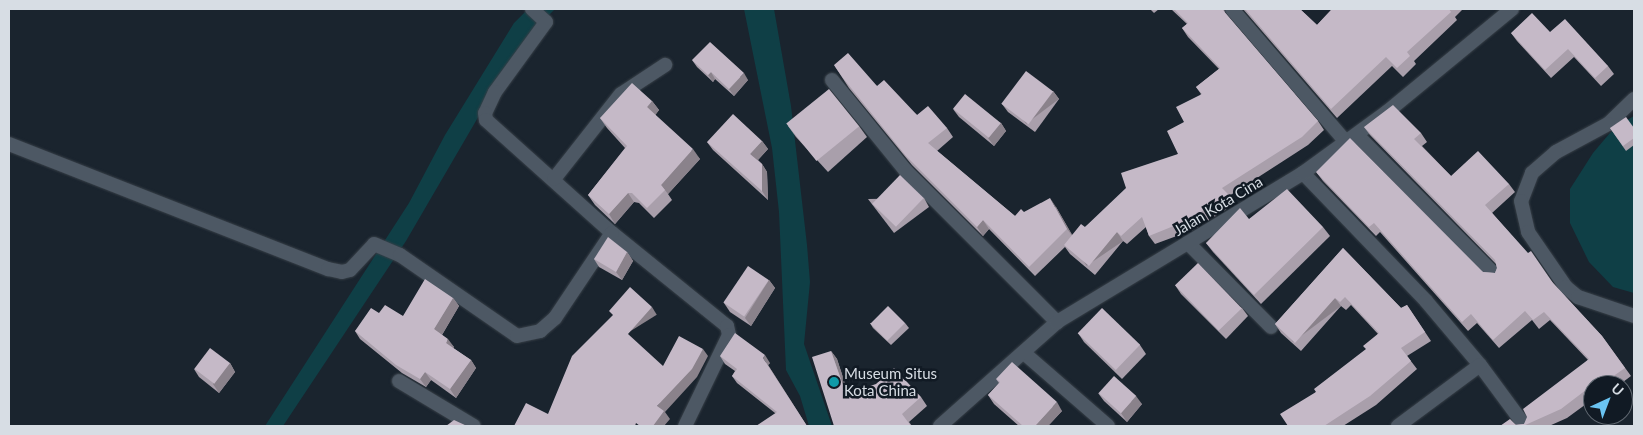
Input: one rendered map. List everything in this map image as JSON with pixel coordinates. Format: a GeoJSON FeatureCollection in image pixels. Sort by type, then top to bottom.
{"type":"FeatureCollection","features":[{"type":"Feature","properties":{"kind":"street"},"geometry":{"type":"LineString","coordinates":[[532,9],[546,22],[495,92],[485,117],[612,233],[728,329],[729,335],[711,376],[685,426]]}},
{"type":"Feature","properties":{"kind":"street"},"geometry":{"type":"LineString","coordinates":[[1232,9],[1352,139],[1495,275]]}},
{"type":"Feature","properties":{"kind":"street","name":"Jalan Kota Cina"},"geometry":{"type":"LineString","coordinates":[[940,426],[1057,322],[1303,174],[1352,139],[1512,9]]}},
{"type":"Feature","properties":{"kind":"street"},"geometry":{"type":"LineString","coordinates":[[554,180],[621,94],[665,64]]}},
{"type":"Feature","properties":{"kind":"street"},"geometry":{"type":"LineString","coordinates":[[832,80],[906,171],[1057,322]]}},
{"type":"Feature","properties":{"kind":"street"},"geometry":{"type":"LineString","coordinates":[[1634,99],[1608,124],[1556,152],[1532,173],[1522,201],[1528,232],[1566,287],[1578,297],[1634,316]]}},
{"type":"Feature","properties":{"kind":"street"},"geometry":{"type":"LineString","coordinates":[[9,144],[328,269],[342,272],[350,270],[374,244],[400,255],[509,332],[521,337],[540,331],[555,318],[612,233]]}},
{"type":"Feature","properties":{"kind":"street"},"geometry":{"type":"LineString","coordinates":[[1303,174],[1426,301],[1480,365],[1525,426]]}},
{"type":"Feature","properties":{"kind":"street"},"geometry":{"type":"LineString","coordinates":[[1188,243],[1271,327]]}},
{"type":"Feature","properties":{"kind":"street"},"geometry":{"type":"LineString","coordinates":[[1024,353],[1108,426]]}},
{"type":"Feature","properties":{"kind":"street"},"geometry":{"type":"LineString","coordinates":[[1398,426],[1480,365]]}},
{"type":"Feature","properties":{"kind":"street"},"geometry":{"type":"LineString","coordinates":[[399,381],[454,422],[474,426]]}},
{"type":"Feature","properties":{"kind":"shaded area"},"geometry":{"type":"Polygon","coordinates":[[[528,9],[555,9],[530,34],[512,59],[406,241],[283,426],[265,426],[409,203],[445,135],[514,23],[528,9]]]}},
{"type":"Feature","properties":{"kind":"shaded area"},"geometry":{"type":"Polygon","coordinates":[[[744,9],[774,9],[791,106],[807,245],[810,282],[804,344],[832,426],[809,426],[800,396],[786,370],[779,212],[772,148],[744,9]]]}},
{"type":"Feature","properties":{"kind":"shaded area"},"geometry":{"type":"Polygon","coordinates":[[[1634,116],[1634,293],[1613,287],[1589,262],[1570,223],[1570,189],[1593,153],[1615,127],[1634,116]]]}},
{"type":"Feature","properties":{"kind":"building"},"geometry":{"type":"Polygon","coordinates":[[[1174,9],[1222,9],[1318,121],[1302,137],[1222,188],[1229,195],[1186,221],[1149,236],[1142,217],[1121,236],[1117,232],[1089,266],[1064,245],[1081,224],[1085,227],[1126,188],[1121,173],[1178,154],[1167,131],[1184,122],[1176,107],[1202,94],[1196,87],[1220,68],[1182,28],[1188,23],[1174,9]]]}},
{"type":"Feature","properties":{"kind":"building"},"geometry":{"type":"Polygon","coordinates":[[[1245,9],[1300,9],[1317,25],[1332,9],[1449,9],[1451,12],[1407,52],[1410,56],[1397,68],[1386,57],[1331,109],[1245,9]]]}},
{"type":"Feature","properties":{"kind":"building"},"geometry":{"type":"Polygon","coordinates":[[[1532,13],[1550,32],[1565,19],[1608,66],[1595,78],[1568,49],[1545,70],[1511,33],[1532,13]]]}},
{"type":"Feature","properties":{"kind":"building"},"geometry":{"type":"Polygon","coordinates":[[[710,42],[744,73],[729,89],[711,72],[708,75],[692,60],[710,42]]]}},
{"type":"Feature","properties":{"kind":"building"},"geometry":{"type":"Polygon","coordinates":[[[848,53],[877,86],[884,80],[917,115],[928,106],[947,128],[928,143],[1015,216],[1021,209],[1024,212],[1050,198],[1067,229],[1029,267],[983,220],[977,227],[906,156],[843,78],[834,65],[848,53]]]}},
{"type":"Feature","properties":{"kind":"building"},"geometry":{"type":"Polygon","coordinates":[[[1026,71],[1053,91],[1028,124],[1001,104],[1026,71]]]}},
{"type":"Feature","properties":{"kind":"building"},"geometry":{"type":"Polygon","coordinates":[[[632,83],[652,101],[647,107],[693,149],[661,185],[665,190],[647,208],[632,193],[628,193],[609,214],[588,195],[627,146],[600,118],[632,83]]]}},
{"type":"Feature","properties":{"kind":"building"},"geometry":{"type":"Polygon","coordinates":[[[829,89],[859,126],[816,161],[786,124],[829,89]]]}},
{"type":"Feature","properties":{"kind":"building"},"geometry":{"type":"Polygon","coordinates":[[[965,94],[1001,123],[989,138],[953,109],[965,94]]]}},
{"type":"Feature","properties":{"kind":"building"},"geometry":{"type":"Polygon","coordinates":[[[1393,105],[1421,133],[1414,139],[1451,176],[1478,151],[1509,184],[1485,205],[1528,253],[1531,251],[1553,283],[1602,336],[1625,368],[1615,375],[1583,375],[1583,392],[1561,409],[1523,426],[1500,426],[1510,419],[1516,425],[1524,424],[1527,417],[1523,409],[1589,359],[1544,312],[1533,320],[1525,311],[1493,340],[1471,314],[1462,322],[1374,223],[1369,227],[1316,172],[1350,138],[1483,272],[1495,273],[1497,268],[1495,260],[1364,127],[1393,105]]]}},
{"type":"Feature","properties":{"kind":"building"},"geometry":{"type":"Polygon","coordinates":[[[733,114],[762,141],[750,154],[762,164],[762,191],[707,142],[733,114]]]}},
{"type":"Feature","properties":{"kind":"building"},"geometry":{"type":"Polygon","coordinates":[[[1626,117],[1634,128],[1634,138],[1623,146],[1610,128],[1626,117]]]}},
{"type":"Feature","properties":{"kind":"building"},"geometry":{"type":"Polygon","coordinates":[[[900,175],[924,198],[896,227],[872,204],[900,175]]]}},
{"type":"Feature","properties":{"kind":"building"},"geometry":{"type":"Polygon","coordinates":[[[1287,189],[1323,227],[1254,295],[1206,243],[1240,208],[1249,219],[1287,189]]]}},
{"type":"Feature","properties":{"kind":"building"},"geometry":{"type":"Polygon","coordinates":[[[608,237],[627,252],[616,272],[594,259],[608,237]]]}},
{"type":"Feature","properties":{"kind":"building"},"geometry":{"type":"Polygon","coordinates":[[[1343,248],[1401,308],[1407,305],[1425,332],[1401,348],[1411,361],[1370,396],[1324,426],[1288,426],[1280,414],[1316,392],[1314,389],[1366,349],[1363,346],[1379,333],[1345,297],[1340,302],[1335,298],[1295,343],[1275,324],[1343,248]]]}},
{"type":"Feature","properties":{"kind":"building"},"geometry":{"type":"Polygon","coordinates":[[[1198,263],[1242,308],[1219,331],[1175,285],[1198,263]]]}},
{"type":"Feature","properties":{"kind":"building"},"geometry":{"type":"Polygon","coordinates":[[[748,266],[769,280],[744,316],[723,302],[748,266]]]}},
{"type":"Feature","properties":{"kind":"building"},"geometry":{"type":"Polygon","coordinates":[[[425,279],[453,298],[434,329],[448,339],[446,343],[471,360],[450,389],[425,372],[420,379],[396,365],[355,331],[371,308],[379,313],[385,305],[403,316],[425,279]]]}},
{"type":"Feature","properties":{"kind":"building"},"geometry":{"type":"Polygon","coordinates":[[[630,287],[652,307],[628,334],[663,366],[679,336],[703,349],[692,369],[657,406],[664,411],[653,426],[640,426],[636,423],[635,426],[514,426],[526,403],[548,414],[572,356],[613,315],[609,311],[630,287]]]}},
{"type":"Feature","properties":{"kind":"building"},"geometry":{"type":"Polygon","coordinates":[[[888,306],[905,323],[887,341],[870,324],[888,306]]]}},
{"type":"Feature","properties":{"kind":"building"},"geometry":{"type":"Polygon","coordinates":[[[1102,308],[1140,345],[1116,370],[1078,333],[1102,308]]]}},
{"type":"Feature","properties":{"kind":"building"},"geometry":{"type":"Polygon","coordinates":[[[735,333],[765,355],[763,358],[807,426],[756,426],[777,412],[732,376],[737,369],[720,356],[735,333]]]}},
{"type":"Feature","properties":{"kind":"building"},"geometry":{"type":"Polygon","coordinates":[[[210,348],[230,363],[214,384],[194,369],[210,348]]]}},
{"type":"Feature","properties":{"kind":"building"},"geometry":{"type":"Polygon","coordinates":[[[831,351],[846,394],[876,384],[894,368],[921,397],[902,414],[911,426],[834,426],[812,357],[831,351]]]}},
{"type":"Feature","properties":{"kind":"building"},"geometry":{"type":"Polygon","coordinates":[[[1012,362],[1057,402],[1035,426],[1023,426],[988,395],[1000,382],[996,379],[1012,362]]]}},
{"type":"Feature","properties":{"kind":"building"},"geometry":{"type":"Polygon","coordinates":[[[1114,376],[1136,396],[1121,413],[1099,393],[1114,376]]]}},
{"type":"Feature","properties":{"kind":"building"},"geometry":{"type":"Polygon","coordinates":[[[454,420],[467,426],[446,426],[454,420]]]}},
{"type":"Feature","properties":{"kind":"place","name":"Museum Situs Kota China"},"geometry":{"type":"Point","coordinates":[834,382]}}]}
